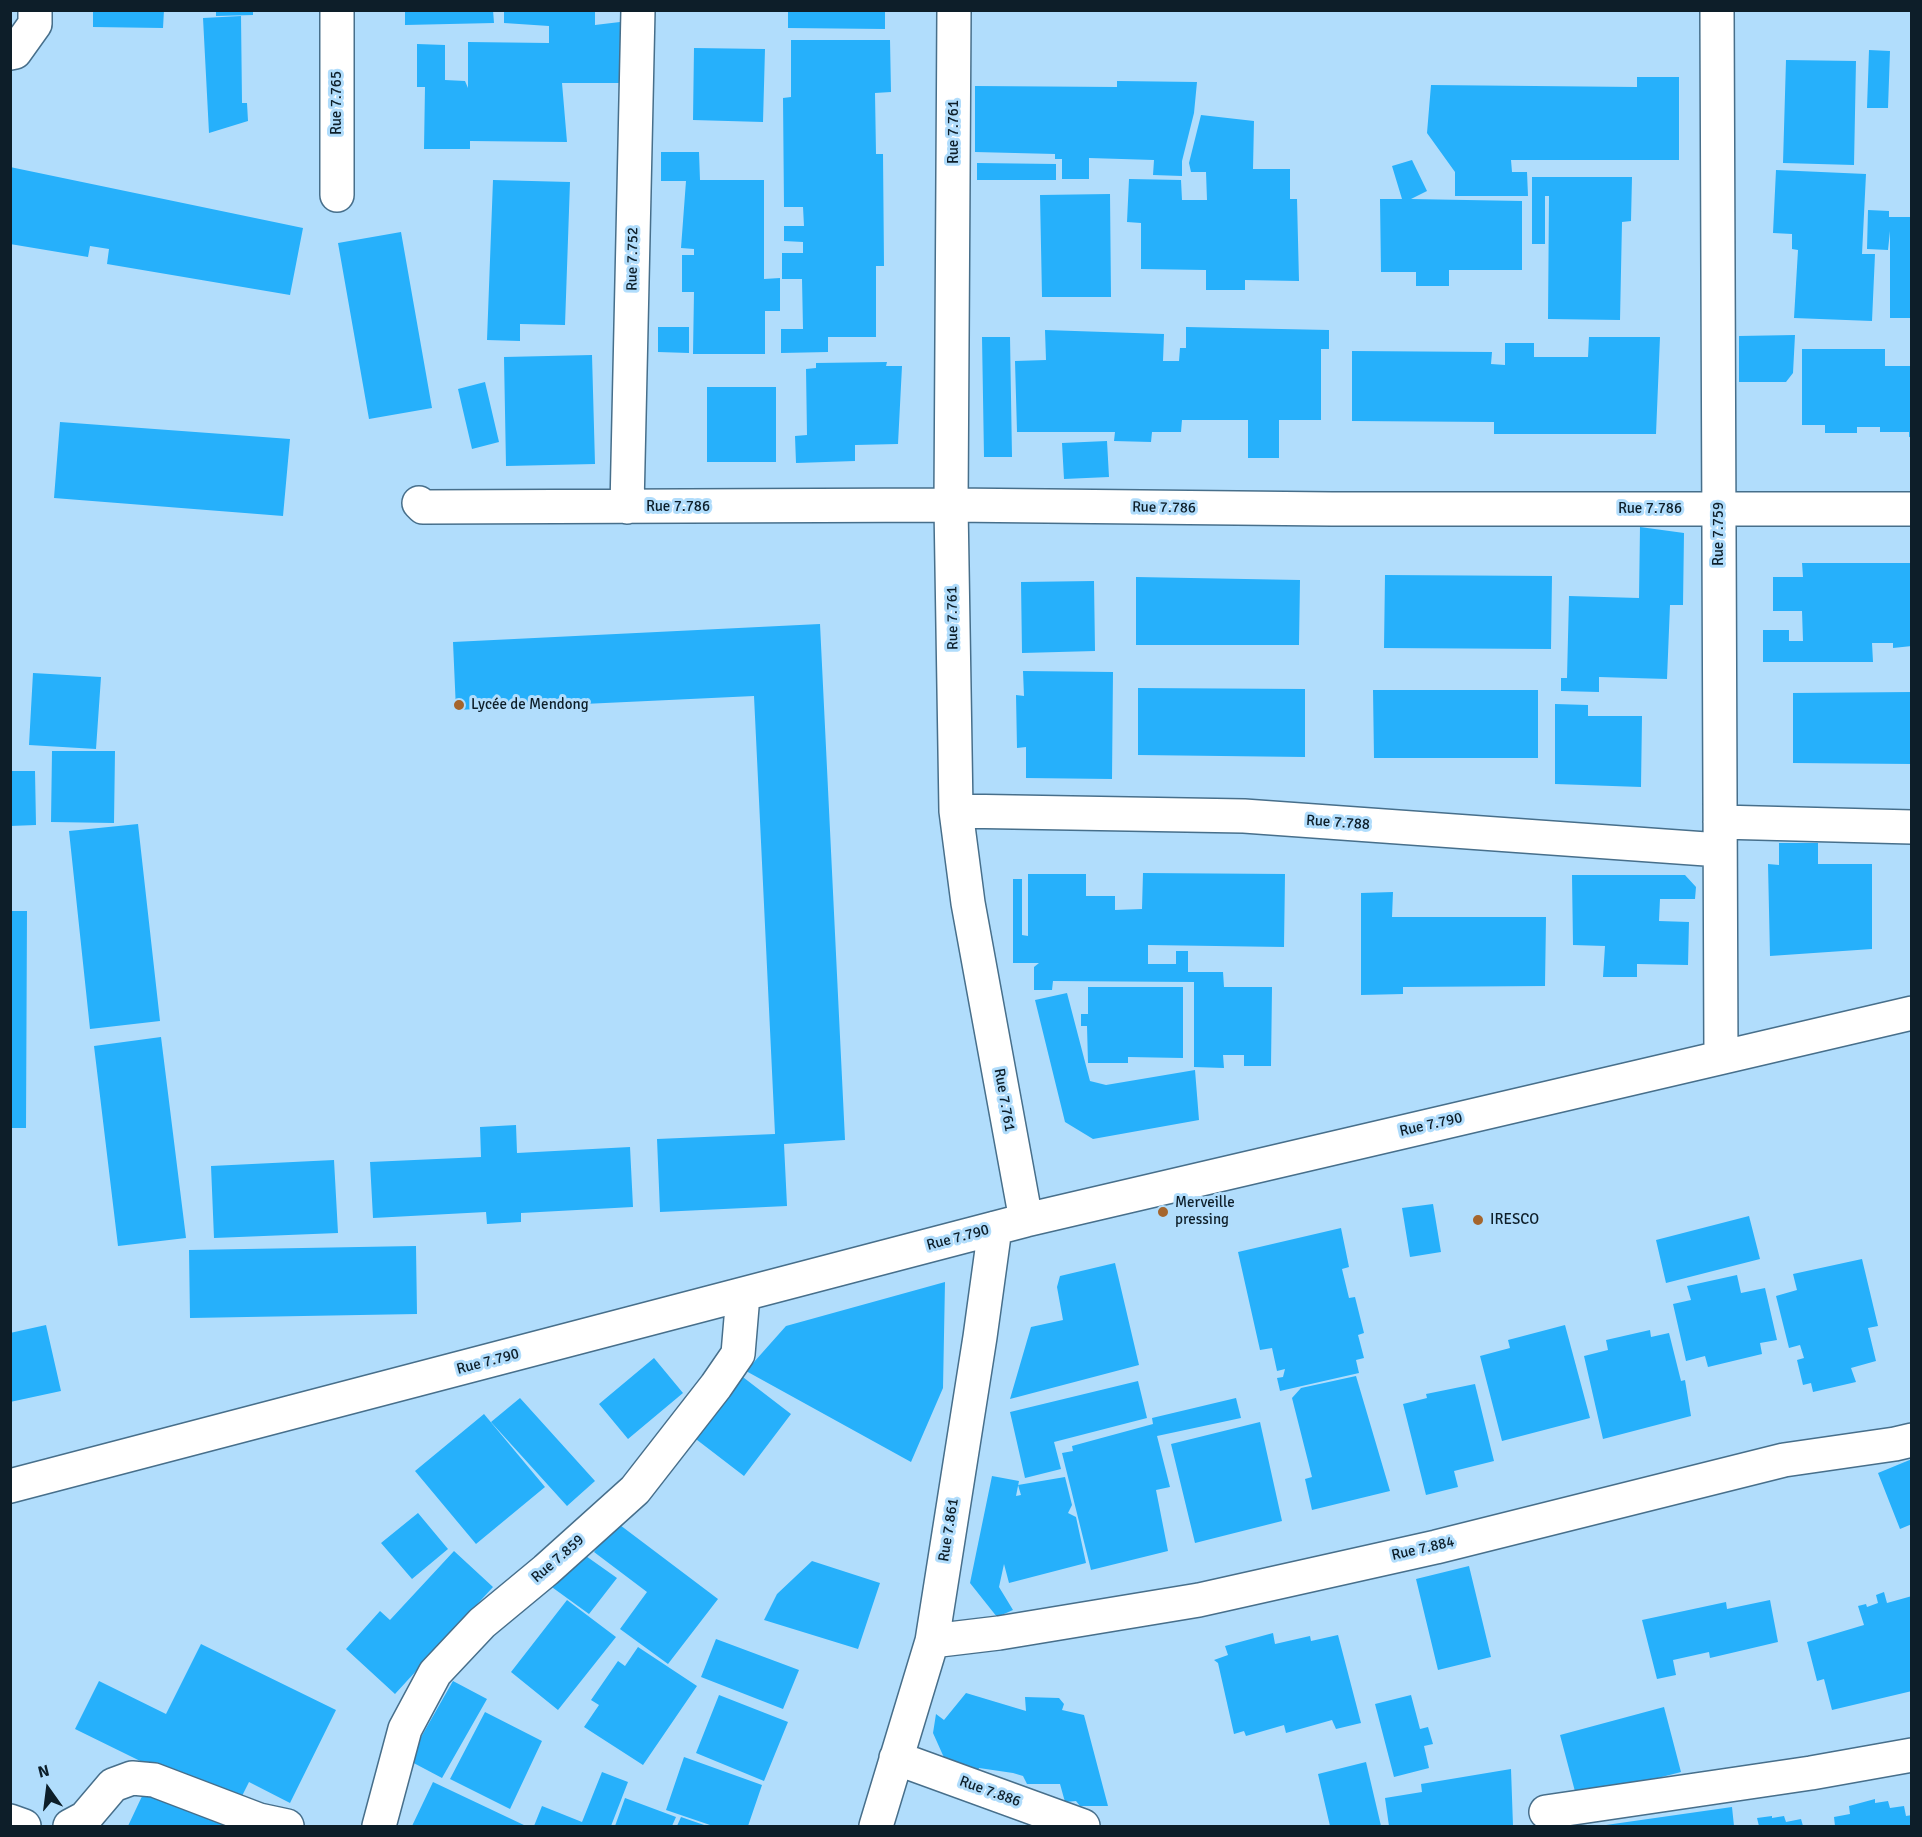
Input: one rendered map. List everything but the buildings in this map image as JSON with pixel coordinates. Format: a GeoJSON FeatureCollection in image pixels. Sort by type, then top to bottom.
{"type":"FeatureCollection","features":[{"type":"Feature","properties":{"kind":"street"},"geometry":{"type":"LineString","coordinates":[[10,52],[15,52],[35,24],[35,10]]}},
{"type":"Feature","properties":{"kind":"street","name":"Rue 7.765"},"geometry":{"type":"LineString","coordinates":[[336,195],[337,10]]}},
{"type":"Feature","properties":{"kind":"street","name":"Rue 7.752"},"geometry":{"type":"LineString","coordinates":[[627,507],[638,10]]}},
{"type":"Feature","properties":{"kind":"street","name":"Rue 7.761"},"geometry":{"type":"LineString","coordinates":[[954,10],[951,506],[956,811],[1011,1224]]}},
{"type":"Feature","properties":{"kind":"street","name":"Rue 7.759"},"geometry":{"type":"LineString","coordinates":[[1717,10],[1721,1057]]}},
{"type":"Feature","properties":{"kind":"street","name":"Rue 7.786"},"geometry":{"type":"LineString","coordinates":[[419,503],[423,507],[1911,509]]}},
{"type":"Feature","properties":{"kind":"street","name":"Rue 7.788"},"geometry":{"type":"LineString","coordinates":[[956,811],[1244,816],[1720,836],[1911,827]]}},
{"type":"Feature","properties":{"kind":"street","name":"Rue 7.790"},"geometry":{"type":"LineString","coordinates":[[10,1486],[1011,1224],[1911,1013]]}},
{"type":"Feature","properties":{"kind":"street","name":"Rue 7.861"},"geometry":{"type":"LineString","coordinates":[[876,1827],[932,1641],[976,1361],[1011,1224]]}},
{"type":"Feature","properties":{"kind":"street","name":"Rue 7.859"},"geometry":{"type":"LineString","coordinates":[[379,1827],[405,1729],[435,1673],[482,1623],[546,1570],[635,1490],[738,1354],[743,1295]]}},
{"type":"Feature","properties":{"kind":"street","name":"Rue 7.884"},"geometry":{"type":"LineString","coordinates":[[932,1641],[999,1633],[1199,1600],[1436,1546],[1784,1460],[1911,1440]]}},
{"type":"Feature","properties":{"kind":"street"},"geometry":{"type":"LineString","coordinates":[[1546,1812],[1811,1773],[1911,1755]]}},
{"type":"Feature","properties":{"kind":"street","name":"Rue 7.886"},"geometry":{"type":"LineString","coordinates":[[896,1758],[1083,1827]]}},
{"type":"Feature","properties":{"kind":"street"},"geometry":{"type":"LineString","coordinates":[[70,1827],[85,1818],[113,1785],[132,1778],[153,1780],[259,1820],[286,1827]]}},
{"type":"Feature","properties":{"kind":"street"},"geometry":{"type":"LineString","coordinates":[[10,1821],[24,1827]]}},
{"type":"Feature","properties":{"kind":"place","name":"Lycée de Mendong"},"geometry":{"type":"Point","coordinates":[459,705]}},
{"type":"Feature","properties":{"kind":"place","name":"Merveille pressing"},"geometry":{"type":"Point","coordinates":[1163,1212]}},
{"type":"Feature","properties":{"kind":"place","name":"IRESCO"},"geometry":{"type":"Point","coordinates":[1478,1220]}}]}
